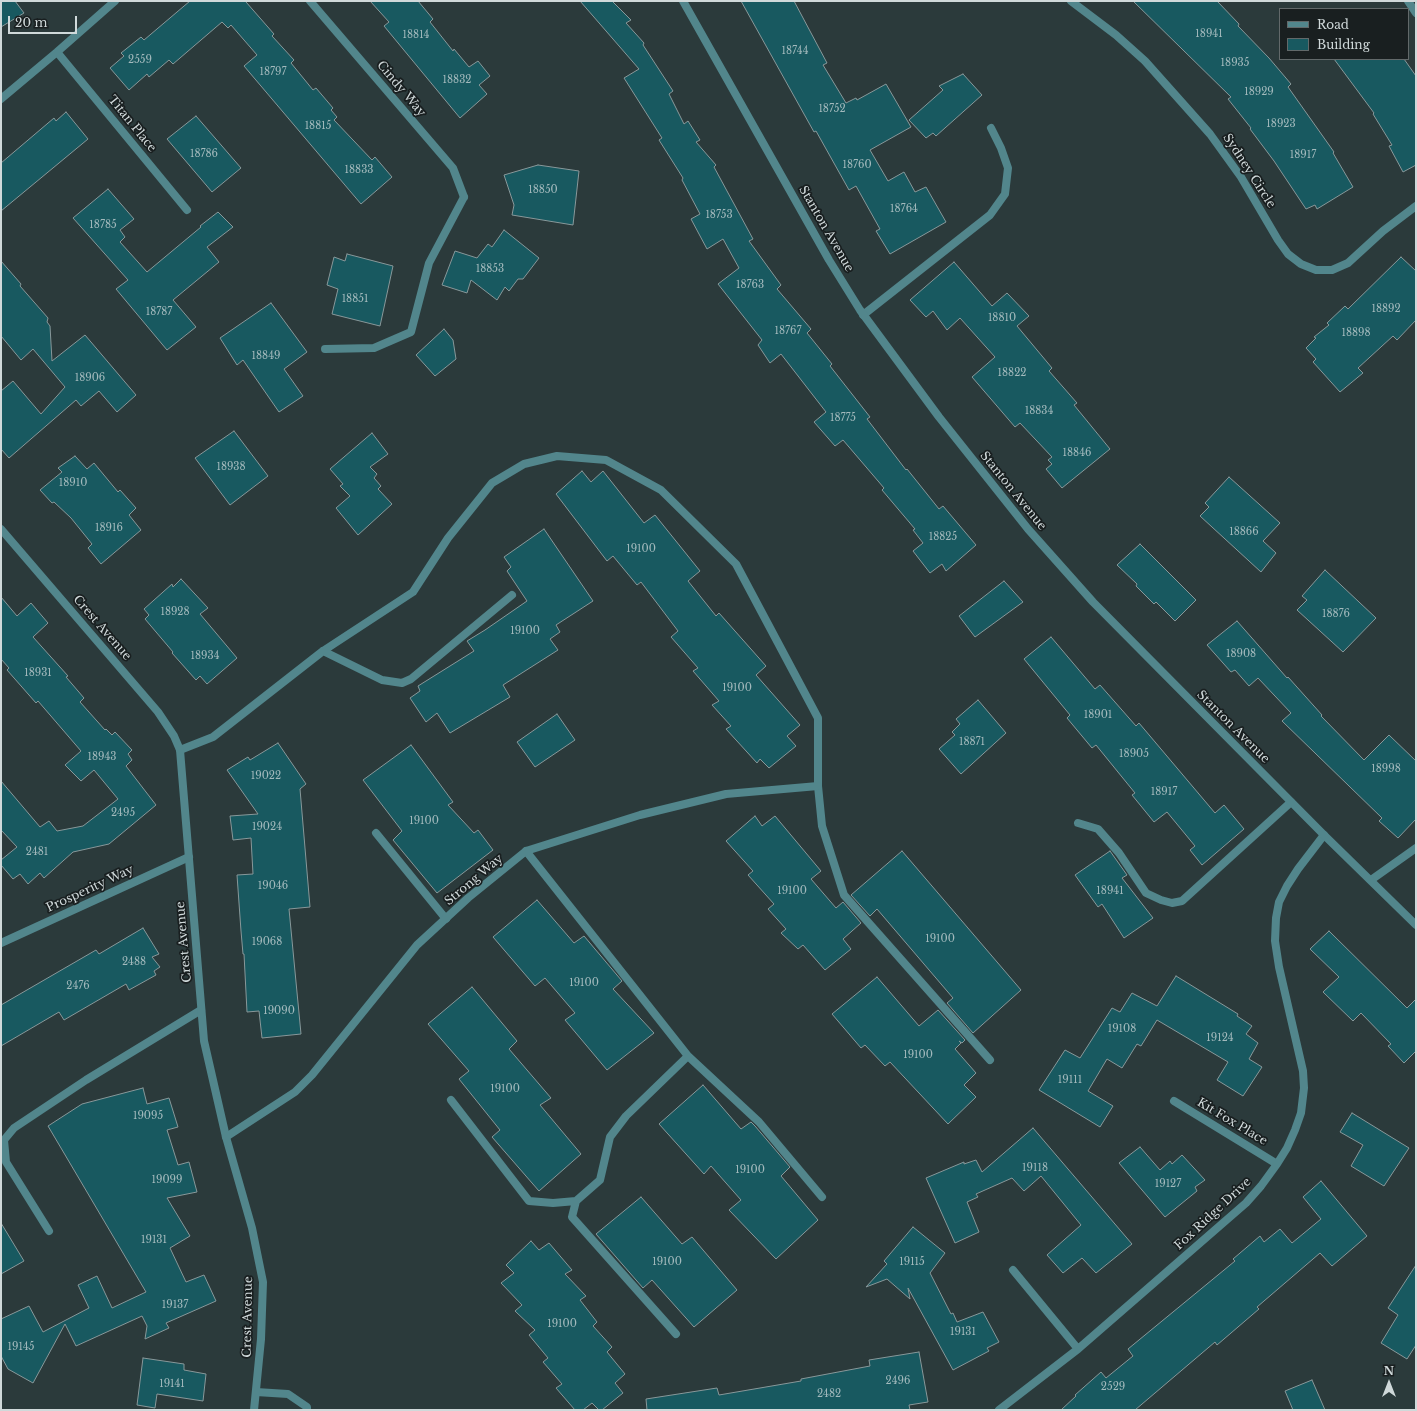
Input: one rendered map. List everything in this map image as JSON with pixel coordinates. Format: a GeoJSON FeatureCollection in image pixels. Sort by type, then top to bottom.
{"type":"FeatureCollection","features":[{"type":"Feature","properties":{"kind":"street"},"geometry":{"type":"LineString","coordinates":[[1,100],[115,1]]}},
{"type":"Feature","properties":{"kind":"street","name":"Cindy Way"},"geometry":{"type":"LineString","coordinates":[[310,1],[453,168],[464,197],[429,263],[411,332],[374,348],[325,349]]}},
{"type":"Feature","properties":{"kind":"street","name":"Stanton Avenue"},"geometry":{"type":"LineString","coordinates":[[683,1],[829,260],[863,314],[939,417],[1028,529],[1093,602],[1324,835],[1416,925]]}},
{"type":"Feature","properties":{"kind":"street","name":"Sydney Circle"},"geometry":{"type":"LineString","coordinates":[[1071,1],[1116,35],[1145,61],[1210,134],[1241,177],[1278,240],[1288,254],[1301,264],[1316,270],[1332,270],[1348,263],[1383,231],[1416,206]]}},
{"type":"Feature","properties":{"kind":"street"},"geometry":{"type":"LineString","coordinates":[[1408,1],[1416,13]]}},
{"type":"Feature","properties":{"kind":"street","name":"Titan Place"},"geometry":{"type":"LineString","coordinates":[[58,52],[187,210]]}},
{"type":"Feature","properties":{"kind":"street"},"geometry":{"type":"LineString","coordinates":[[863,314],[990,215],[1005,194],[1008,168],[1001,148],[991,128]]}},
{"type":"Feature","properties":{"kind":"street"},"geometry":{"type":"LineString","coordinates":[[180,750],[213,737],[323,651],[413,592],[448,538],[492,483],[524,464],[557,456],[606,460],[661,490],[736,564],[818,718],[818,786],[822,826],[844,895],[990,1060]]}},
{"type":"Feature","properties":{"kind":"street","name":"Crest Avenue"},"geometry":{"type":"LineString","coordinates":[[1,529],[158,712],[174,736],[180,750],[204,1041],[226,1137],[252,1228],[263,1282],[261,1339],[254,1410]]}},
{"type":"Feature","properties":{"kind":"street"},"geometry":{"type":"LineString","coordinates":[[323,651],[382,680],[402,683],[412,679],[512,596]]}},
{"type":"Feature","properties":{"kind":"street","name":"Strong Way"},"geometry":{"type":"LineString","coordinates":[[226,1137],[295,1092],[312,1075],[417,945],[468,898],[526,851],[640,815],[726,794],[818,786]]}},
{"type":"Feature","properties":{"kind":"street"},"geometry":{"type":"LineString","coordinates":[[1078,823],[1098,829],[1119,853],[1146,893],[1172,903],[1182,901],[1292,802]]}},
{"type":"Feature","properties":{"kind":"street"},"geometry":{"type":"LineString","coordinates":[[376,833],[446,919]]}},
{"type":"Feature","properties":{"kind":"street","name":"Fox Ridge Drive"},"geometry":{"type":"LineString","coordinates":[[1000,1410],[1078,1349],[1246,1203],[1262,1186],[1277,1164],[1295,1130],[1301,1114],[1304,1088],[1303,1072],[1279,967],[1275,941],[1276,918],[1279,902],[1287,886],[1324,835]]}},
{"type":"Feature","properties":{"kind":"street"},"geometry":{"type":"LineString","coordinates":[[1371,880],[1416,848]]}},
{"type":"Feature","properties":{"kind":"street"},"geometry":{"type":"LineString","coordinates":[[526,851],[688,1056],[759,1122],[822,1197]]}},
{"type":"Feature","properties":{"kind":"street","name":"Prosperity Way"},"geometry":{"type":"LineString","coordinates":[[1,943],[188,857]]}},
{"type":"Feature","properties":{"kind":"street"},"geometry":{"type":"LineString","coordinates":[[49,1231],[6,1162],[4,1140],[14,1128],[79,1084],[201,1010]]}},
{"type":"Feature","properties":{"kind":"street"},"geometry":{"type":"LineString","coordinates":[[676,1334],[572,1217],[576,1201],[600,1180],[610,1137],[626,1116],[688,1056]]}},
{"type":"Feature","properties":{"kind":"street"},"geometry":{"type":"LineString","coordinates":[[451,1100],[529,1201],[553,1203],[576,1201]]}},
{"type":"Feature","properties":{"kind":"street","name":"Kit Fox Place"},"geometry":{"type":"LineString","coordinates":[[1174,1101],[1277,1164]]}},
{"type":"Feature","properties":{"kind":"street"},"geometry":{"type":"LineString","coordinates":[[1013,1270],[1078,1349]]}},
{"type":"Feature","properties":{"kind":"street"},"geometry":{"type":"LineString","coordinates":[[256,1392],[288,1394],[307,1407],[307,1410]]}},
{"type":"Feature","properties":{"kind":"building"},"geometry":{"type":"Polygon","coordinates":[[[1,1],[15,1],[24,13],[1,27],[1,1]]]}},
{"type":"Feature","properties":{"kind":"building"},"geometry":{"type":"Polygon","coordinates":[[[190,1],[247,1],[246,2],[274,34],[272,36],[294,60],[291,63],[313,90],[316,88],[333,108],[331,110],[337,117],[334,120],[372,160],[375,157],[392,177],[361,204],[244,66],[257,55],[231,25],[228,28],[222,22],[173,64],[169,60],[149,77],[147,74],[129,90],[110,68],[124,56],[121,53],[141,37],[144,40],[190,1]]]}},
{"type":"Feature","properties":{"kind":"building"},"geometry":{"type":"Polygon","coordinates":[[[370,1],[418,1],[433,19],[430,22],[453,51],[454,49],[469,67],[478,61],[490,76],[479,85],[487,94],[460,118],[384,26],[389,22],[370,1]]]}},
{"type":"Feature","properties":{"kind":"building"},"geometry":{"type":"Polygon","coordinates":[[[580,1],[612,1],[631,20],[626,23],[644,43],[643,45],[673,91],[669,94],[684,124],[688,121],[700,140],[696,142],[716,165],[714,167],[753,239],[749,241],[781,285],[777,289],[811,329],[807,333],[832,364],[830,366],[870,417],[867,419],[906,470],[907,469],[939,509],[943,506],[976,545],[946,571],[942,564],[930,573],[913,551],[923,543],[913,530],[915,529],[882,490],[884,488],[843,440],[835,446],[814,422],[826,412],[781,354],[770,363],[758,345],[762,340],[718,284],[739,268],[723,239],[707,249],[691,219],[700,214],[682,180],[683,178],[659,140],[662,138],[624,78],[639,69],[580,1]]]}},
{"type":"Feature","properties":{"kind":"building"},"geometry":{"type":"Polygon","coordinates":[[[741,1],[794,1],[827,63],[823,65],[846,103],[856,98],[857,100],[886,84],[911,127],[870,150],[888,181],[904,172],[915,192],[926,187],[946,222],[890,254],[876,231],[880,229],[856,186],[849,190],[816,131],[814,132],[741,1]]]}},
{"type":"Feature","properties":{"kind":"building"},"geometry":{"type":"Polygon","coordinates":[[[1133,1],[1217,1],[1291,84],[1288,87],[1334,152],[1333,153],[1353,187],[1317,209],[1315,205],[1306,209],[1274,161],[1250,129],[1251,128],[1228,99],[1231,97],[1133,1]]]}},
{"type":"Feature","properties":{"kind":"building"},"geometry":{"type":"Polygon","coordinates":[[[1335,60],[1405,60],[1416,76],[1416,165],[1403,172],[1389,146],[1392,145],[1373,114],[1374,113],[1335,60]]]}},
{"type":"Feature","properties":{"kind":"building"},"geometry":{"type":"Polygon","coordinates":[[[963,74],[982,95],[936,136],[933,133],[926,138],[909,120],[943,90],[939,86],[963,74]]]}},
{"type":"Feature","properties":{"kind":"building"},"geometry":{"type":"Polygon","coordinates":[[[66,112],[88,139],[1,211],[1,163],[54,118],[56,121],[66,112]]]}},
{"type":"Feature","properties":{"kind":"building"},"geometry":{"type":"Polygon","coordinates":[[[196,116],[241,168],[212,192],[167,139],[196,116]]]}},
{"type":"Feature","properties":{"kind":"building"},"geometry":{"type":"Polygon","coordinates":[[[538,165],[579,171],[573,225],[512,215],[514,205],[504,175],[538,165]]]}},
{"type":"Feature","properties":{"kind":"building"},"geometry":{"type":"Polygon","coordinates":[[[108,189],[134,219],[120,230],[125,237],[120,242],[147,272],[218,212],[233,227],[207,247],[219,262],[173,300],[196,327],[167,350],[116,289],[128,280],[73,218],[108,189]]]}},
{"type":"Feature","properties":{"kind":"building"},"geometry":{"type":"Polygon","coordinates":[[[504,230],[539,258],[523,279],[518,279],[509,291],[505,287],[497,300],[471,280],[467,293],[442,285],[455,251],[477,258],[488,244],[492,247],[504,230]]]}},
{"type":"Feature","properties":{"kind":"building"},"geometry":{"type":"Polygon","coordinates":[[[347,254],[393,266],[380,326],[332,314],[338,289],[327,285],[334,257],[345,261],[347,254]]]}},
{"type":"Feature","properties":{"kind":"building"},"geometry":{"type":"Polygon","coordinates":[[[1401,257],[1416,271],[1416,320],[1397,340],[1393,336],[1358,368],[1363,373],[1340,392],[1313,362],[1316,359],[1306,348],[1316,338],[1314,337],[1329,325],[1327,323],[1345,306],[1348,309],[1401,257]]]}},
{"type":"Feature","properties":{"kind":"building"},"geometry":{"type":"Polygon","coordinates":[[[1,261],[21,284],[20,286],[48,318],[47,322],[50,326],[52,361],[85,335],[136,395],[117,412],[99,391],[81,406],[76,400],[9,458],[1,449],[1,391],[13,381],[41,414],[65,387],[33,349],[21,360],[1,336],[1,261]]]}},
{"type":"Feature","properties":{"kind":"building"},"geometry":{"type":"Polygon","coordinates":[[[954,262],[992,306],[1007,293],[1029,316],[1017,326],[1052,368],[1049,371],[1077,403],[1074,405],[1110,449],[1062,488],[1046,469],[1052,464],[1048,460],[1052,457],[1020,423],[1015,427],[972,377],[995,357],[960,318],[947,330],[933,311],[926,317],[910,300],[954,262]]]}},
{"type":"Feature","properties":{"kind":"building"},"geometry":{"type":"Polygon","coordinates":[[[271,303],[307,352],[284,369],[303,396],[279,412],[243,360],[237,365],[220,338],[271,303]]]}},
{"type":"Feature","properties":{"kind":"building"},"geometry":{"type":"Polygon","coordinates":[[[444,329],[453,340],[456,359],[435,376],[416,355],[444,329]]]}},
{"type":"Feature","properties":{"kind":"building"},"geometry":{"type":"Polygon","coordinates":[[[234,431],[268,476],[230,505],[195,458],[234,431]]]}},
{"type":"Feature","properties":{"kind":"building"},"geometry":{"type":"Polygon","coordinates":[[[372,433],[388,454],[370,467],[377,474],[374,478],[381,486],[378,489],[392,504],[358,535],[336,508],[350,496],[340,486],[343,484],[330,469],[372,433]]]}},
{"type":"Feature","properties":{"kind":"building"},"geometry":{"type":"Polygon","coordinates":[[[75,456],[87,469],[94,463],[118,492],[120,490],[136,508],[129,515],[141,530],[101,564],[88,548],[92,544],[71,518],[54,502],[52,503],[40,490],[62,472],[58,468],[75,456]]]}},
{"type":"Feature","properties":{"kind":"building"},"geometry":{"type":"Polygon","coordinates":[[[582,471],[591,482],[603,471],[644,523],[655,515],[700,571],[688,581],[716,616],[719,613],[766,666],[756,675],[800,725],[787,736],[796,746],[769,768],[760,759],[757,763],[726,729],[731,726],[712,705],[719,701],[693,671],[698,668],[671,637],[678,631],[641,582],[637,585],[613,556],[607,561],[556,494],[582,471]]]}},
{"type":"Feature","properties":{"kind":"building"},"geometry":{"type":"Polygon","coordinates":[[[1229,477],[1280,523],[1263,541],[1276,553],[1261,572],[1200,516],[1209,507],[1205,503],[1229,477]]]}},
{"type":"Feature","properties":{"kind":"building"},"geometry":{"type":"Polygon","coordinates":[[[544,529],[593,601],[556,625],[560,632],[550,639],[558,650],[503,685],[510,697],[450,733],[437,713],[426,722],[410,698],[420,691],[418,686],[474,651],[467,641],[527,601],[507,571],[511,567],[504,557],[544,529]]]}},
{"type":"Feature","properties":{"kind":"building"},"geometry":{"type":"Polygon","coordinates":[[[1140,544],[1196,600],[1175,621],[1156,602],[1154,604],[1136,586],[1137,584],[1117,565],[1140,544]]]}},
{"type":"Feature","properties":{"kind":"building"},"geometry":{"type":"Polygon","coordinates":[[[1325,570],[1376,618],[1343,652],[1297,610],[1307,600],[1302,596],[1325,570]]]}},
{"type":"Feature","properties":{"kind":"building"},"geometry":{"type":"Polygon","coordinates":[[[181,579],[208,608],[200,614],[237,658],[207,684],[200,676],[196,680],[145,619],[149,615],[144,609],[172,584],[173,587],[181,579]]]}},
{"type":"Feature","properties":{"kind":"building"},"geometry":{"type":"Polygon","coordinates":[[[1004,581],[1023,602],[975,637],[959,616],[1004,581]]]}},
{"type":"Feature","properties":{"kind":"building"},"geometry":{"type":"Polygon","coordinates":[[[1,597],[17,616],[31,603],[48,623],[33,637],[68,676],[66,677],[84,698],[80,702],[105,730],[106,729],[112,735],[115,732],[132,750],[128,754],[132,760],[126,766],[156,805],[109,844],[73,852],[44,878],[40,873],[28,884],[20,874],[13,879],[1,865],[1,860],[17,847],[1,830],[1,781],[40,827],[49,821],[57,831],[83,826],[118,799],[94,770],[81,781],[65,765],[81,751],[38,701],[36,703],[7,670],[9,668],[1,659],[1,597]]]}},
{"type":"Feature","properties":{"kind":"building"},"geometry":{"type":"Polygon","coordinates":[[[1237,621],[1322,715],[1321,716],[1364,760],[1389,735],[1416,761],[1416,819],[1398,838],[1379,821],[1382,818],[1282,721],[1291,713],[1258,678],[1249,686],[1235,670],[1231,672],[1207,645],[1237,621]]]}},
{"type":"Feature","properties":{"kind":"building"},"geometry":{"type":"Polygon","coordinates":[[[1051,637],[1095,689],[1100,685],[1136,726],[1139,723],[1215,813],[1224,805],[1244,829],[1202,865],[1190,850],[1195,846],[1167,812],[1154,822],[1132,795],[1135,793],[1096,745],[1092,748],[1067,718],[1070,715],[1024,659],[1051,637]]]}},
{"type":"Feature","properties":{"kind":"building"},"geometry":{"type":"Polygon","coordinates":[[[978,700],[1006,733],[961,774],[939,749],[955,735],[952,732],[960,724],[956,719],[978,700]]]}},
{"type":"Feature","properties":{"kind":"building"},"geometry":{"type":"Polygon","coordinates":[[[557,714],[575,740],[535,767],[517,742],[557,714]]]}},
{"type":"Feature","properties":{"kind":"building"},"geometry":{"type":"Polygon","coordinates":[[[278,743],[306,784],[300,789],[310,907],[289,909],[301,1034],[262,1038],[259,1011],[247,1012],[244,954],[237,875],[253,874],[251,838],[233,840],[230,816],[258,814],[227,770],[248,757],[250,760],[278,743]]]}},
{"type":"Feature","properties":{"kind":"building"},"geometry":{"type":"Polygon","coordinates":[[[411,745],[453,802],[448,805],[474,833],[478,830],[493,850],[437,893],[393,840],[402,831],[363,780],[411,745]]]}},
{"type":"Feature","properties":{"kind":"building"},"geometry":{"type":"Polygon","coordinates":[[[755,816],[762,826],[775,816],[821,871],[811,879],[836,908],[843,902],[861,923],[843,939],[851,949],[825,970],[803,945],[798,949],[781,933],[786,929],[768,909],[774,904],[748,875],[753,871],[726,841],[755,816]]]}},
{"type":"Feature","properties":{"kind":"building"},"geometry":{"type":"Polygon","coordinates":[[[902,851],[1021,990],[973,1033],[947,1003],[953,998],[877,909],[870,916],[851,895],[902,851]]]}},
{"type":"Feature","properties":{"kind":"building"},"geometry":{"type":"Polygon","coordinates":[[[1110,851],[1127,875],[1122,878],[1153,918],[1124,938],[1102,904],[1098,907],[1075,875],[1110,851]]]}},
{"type":"Feature","properties":{"kind":"building"},"geometry":{"type":"Polygon","coordinates":[[[537,900],[574,943],[584,936],[622,981],[613,989],[654,1033],[607,1070],[565,1020],[575,1013],[545,978],[535,986],[493,937],[537,900]]]}},
{"type":"Feature","properties":{"kind":"building"},"geometry":{"type":"Polygon","coordinates":[[[143,928],[159,954],[152,957],[160,967],[154,971],[156,975],[129,990],[126,984],[64,1020],[59,1012],[1,1046],[1,1005],[96,950],[99,954],[143,928]]]}},
{"type":"Feature","properties":{"kind":"building"},"geometry":{"type":"Polygon","coordinates":[[[1329,931],[1407,1008],[1416,999],[1416,1051],[1404,1063],[1388,1046],[1391,1044],[1361,1013],[1353,1021],[1323,992],[1339,977],[1310,949],[1329,931]]]}},
{"type":"Feature","properties":{"kind":"building"},"geometry":{"type":"Polygon","coordinates":[[[1176,976],[1238,1014],[1237,1016],[1252,1026],[1246,1034],[1258,1043],[1249,1059],[1262,1067],[1243,1096],[1217,1080],[1228,1062],[1157,1020],[1141,1046],[1137,1044],[1122,1068],[1107,1059],[1088,1091],[1113,1106],[1100,1127],[1039,1090],[1065,1050],[1080,1058],[1112,1008],[1120,1012],[1132,993],[1157,1006],[1176,976]]]}},
{"type":"Feature","properties":{"kind":"building"},"geometry":{"type":"Polygon","coordinates":[[[877,977],[919,1026],[938,1010],[965,1040],[962,1043],[959,1041],[961,1043],[955,1049],[976,1073],[964,1085],[976,1097],[948,1124],[890,1062],[885,1066],[865,1045],[861,1048],[832,1014],[877,977]]]}},
{"type":"Feature","properties":{"kind":"building"},"geometry":{"type":"Polygon","coordinates":[[[472,987],[517,1041],[509,1049],[551,1098],[540,1105],[581,1154],[539,1191],[492,1137],[500,1130],[459,1079],[469,1071],[428,1024],[472,987]]]}},
{"type":"Feature","properties":{"kind":"building"},"geometry":{"type":"Polygon","coordinates":[[[703,1085],[741,1129],[751,1122],[790,1167],[781,1176],[818,1220],[776,1259],[729,1210],[741,1200],[711,1166],[704,1174],[659,1124],[703,1085]]]}},
{"type":"Feature","properties":{"kind":"building"},"geometry":{"type":"Polygon","coordinates":[[[143,1088],[147,1104],[169,1098],[178,1127],[167,1130],[178,1165],[189,1162],[197,1192],[167,1198],[190,1236],[170,1248],[186,1282],[204,1275],[216,1301],[166,1323],[169,1328],[145,1339],[147,1326],[142,1316],[76,1346],[65,1324],[33,1383],[8,1369],[1,1356],[1,1319],[29,1306],[43,1332],[89,1308],[78,1285],[97,1276],[112,1308],[146,1292],[48,1126],[82,1104],[143,1088]]]}},
{"type":"Feature","properties":{"kind":"building"},"geometry":{"type":"Polygon","coordinates":[[[1352,1113],[1409,1148],[1384,1186],[1351,1166],[1363,1145],[1340,1132],[1352,1113]]]}},
{"type":"Feature","properties":{"kind":"building"},"geometry":{"type":"Polygon","coordinates":[[[1033,1128],[1132,1244],[1096,1273],[1082,1258],[1063,1273],[1047,1255],[1081,1225],[1041,1176],[1024,1191],[1012,1178],[976,1194],[978,1197],[967,1202],[979,1232],[955,1243],[926,1178],[964,1162],[964,1164],[976,1160],[982,1172],[1033,1128]]]}},
{"type":"Feature","properties":{"kind":"building"},"geometry":{"type":"Polygon","coordinates":[[[1140,1147],[1160,1170],[1170,1161],[1172,1164],[1182,1155],[1205,1180],[1195,1187],[1197,1191],[1165,1217],[1119,1163],[1140,1147]]]}},
{"type":"Feature","properties":{"kind":"building"},"geometry":{"type":"Polygon","coordinates":[[[1321,1181],[1367,1236],[1332,1266],[1320,1253],[1257,1307],[1259,1309],[1217,1345],[1215,1342],[1135,1410],[1061,1410],[1076,1396],[1075,1395],[1101,1372],[1106,1378],[1133,1356],[1128,1349],[1235,1261],[1233,1259],[1260,1236],[1264,1242],[1280,1229],[1292,1243],[1321,1219],[1303,1197],[1321,1181]]]}},
{"type":"Feature","properties":{"kind":"building"},"geometry":{"type":"Polygon","coordinates":[[[641,1197],[682,1244],[692,1237],[737,1290],[694,1327],[652,1280],[643,1288],[596,1234],[641,1197]]]}},
{"type":"Feature","properties":{"kind":"building"},"geometry":{"type":"Polygon","coordinates":[[[1,1223],[24,1261],[1,1274],[1,1223]]]}},
{"type":"Feature","properties":{"kind":"building"},"geometry":{"type":"Polygon","coordinates":[[[913,1227],[945,1253],[930,1273],[951,1314],[953,1313],[957,1322],[983,1312],[999,1342],[987,1348],[989,1351],[953,1370],[908,1288],[910,1299],[887,1279],[866,1287],[887,1264],[884,1261],[913,1227]]]}},
{"type":"Feature","properties":{"kind":"building"},"geometry":{"type":"Polygon","coordinates":[[[531,1241],[539,1250],[549,1243],[572,1270],[565,1274],[586,1296],[580,1300],[597,1322],[593,1326],[612,1347],[607,1352],[625,1374],[615,1383],[623,1393],[602,1410],[599,1410],[592,1403],[583,1410],[575,1410],[556,1388],[562,1384],[543,1362],[548,1358],[529,1335],[535,1330],[515,1311],[522,1305],[501,1283],[514,1273],[506,1265],[531,1241]]]}},
{"type":"Feature","properties":{"kind":"building"},"geometry":{"type":"Polygon","coordinates":[[[1416,1265],[1416,1345],[1407,1359],[1381,1343],[1398,1315],[1388,1308],[1416,1265]]]}},
{"type":"Feature","properties":{"kind":"building"},"geometry":{"type":"Polygon","coordinates":[[[919,1352],[928,1402],[909,1405],[910,1410],[647,1410],[646,1399],[717,1388],[719,1395],[801,1381],[801,1379],[870,1366],[869,1360],[919,1352]]]}},
{"type":"Feature","properties":{"kind":"building"},"geometry":{"type":"Polygon","coordinates":[[[143,1358],[184,1364],[184,1370],[206,1374],[203,1401],[157,1394],[155,1408],[137,1405],[143,1358]]]}},
{"type":"Feature","properties":{"kind":"building"},"geometry":{"type":"Polygon","coordinates":[[[1312,1380],[1325,1410],[1293,1410],[1285,1391],[1312,1380]]]}}]}
